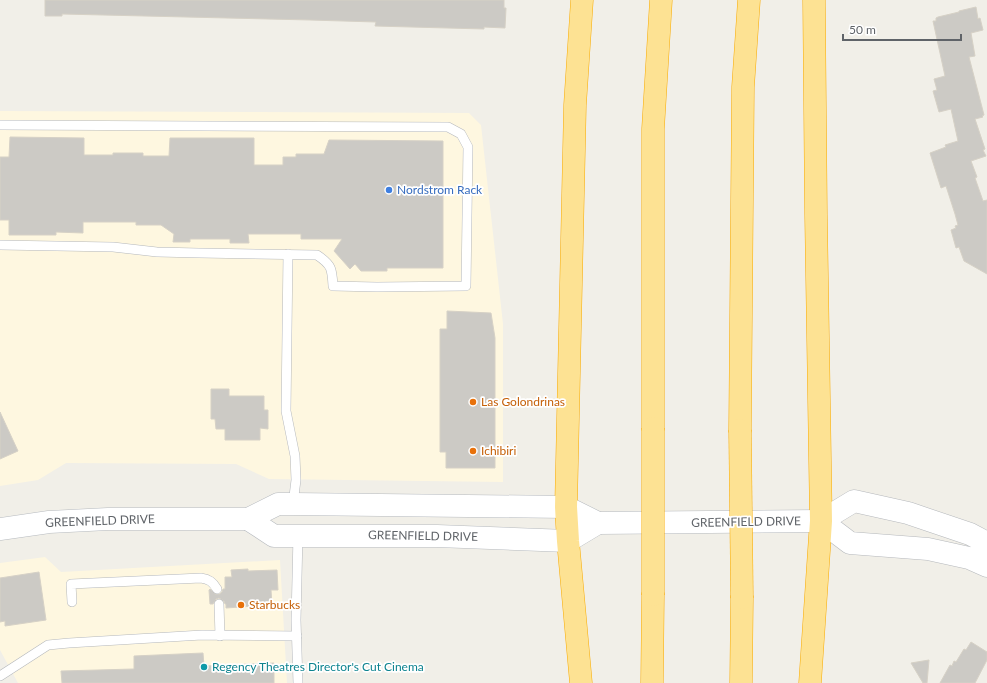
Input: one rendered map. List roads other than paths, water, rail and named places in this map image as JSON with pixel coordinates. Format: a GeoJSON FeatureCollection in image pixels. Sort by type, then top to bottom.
{"type":"FeatureCollection","features":[{"type":"Feature","properties":{"kind":"highway"},"geometry":{"type":"LineString","coordinates":[[580,683],[566,507],[575,105],[582,0]]}},
{"type":"Feature","properties":{"kind":"highway"},"geometry":{"type":"LineString","coordinates":[[652,683],[653,129],[661,0]]}},
{"type":"Feature","properties":{"kind":"highway"},"geometry":{"type":"LineString","coordinates":[[741,683],[742,598],[740,430],[743,87],[750,0]]}},
{"type":"Feature","properties":{"kind":"highway"},"geometry":{"type":"LineString","coordinates":[[810,683],[821,521],[814,0]]}},
{"type":"Feature","properties":{"kind":"main road"},"geometry":{"type":"LineString","coordinates":[[987,542],[970,534],[908,514],[854,501],[821,521],[850,543],[928,548],[969,558],[987,566]]}},
{"type":"Feature","properties":{"kind":"main road","name":"GREENFIELD DRIVE"},"geometry":{"type":"LineString","coordinates":[[0,529],[49,522],[108,519],[248,519],[278,504],[566,507],[598,523],[821,521]]}},
{"type":"Feature","properties":{"kind":"main road","name":"GREENFIELD DRIVE"},"geometry":{"type":"LineString","coordinates":[[248,519],[274,536],[437,536],[568,541]]}},
{"type":"Feature","properties":{"kind":"main road"},"geometry":{"type":"LineString","coordinates":[[568,541],[598,523]]}},
{"type":"Feature","properties":{"kind":"main road"},"geometry":{"type":"LineString","coordinates":[[938,551],[942,525]]}},
{"type":"Feature","properties":{"kind":"lane"},"geometry":{"type":"LineString","coordinates":[[0,125],[448,127],[461,134],[468,147],[466,286],[333,286],[332,273],[327,261],[317,255],[185,253],[157,252],[113,247],[0,245]]}},
{"type":"Feature","properties":{"kind":"lane"},"geometry":{"type":"LineString","coordinates":[[288,254],[286,411],[295,456],[296,480],[293,504]]}},
{"type":"Feature","properties":{"kind":"lane"},"geometry":{"type":"LineString","coordinates":[[298,535],[296,636],[298,683]]}},
{"type":"Feature","properties":{"kind":"lane"},"geometry":{"type":"LineString","coordinates":[[72,602],[71,584],[201,578],[211,581],[217,589]]}},
{"type":"Feature","properties":{"kind":"lane"},"geometry":{"type":"LineString","coordinates":[[219,604],[220,636]]}},
{"type":"Feature","properties":{"kind":"lane"},"geometry":{"type":"LineString","coordinates":[[0,676],[48,645],[195,636],[296,636]]}},
{"type":"Feature","properties":{"kind":"place","name":"Nordstrom Rack"},"geometry":{"type":"Point","coordinates":[389,190]}},
{"type":"Feature","properties":{"kind":"place","name":"Las Golondrinas"},"geometry":{"type":"Point","coordinates":[473,402]}},
{"type":"Feature","properties":{"kind":"place","name":"Ichibiri"},"geometry":{"type":"Point","coordinates":[473,451]}},
{"type":"Feature","properties":{"kind":"place","name":"Starbucks"},"geometry":{"type":"Point","coordinates":[241,605]}},
{"type":"Feature","properties":{"kind":"place","name":"Regency Theatres Director's Cut Cinema"},"geometry":{"type":"Point","coordinates":[204,667]}}]}
